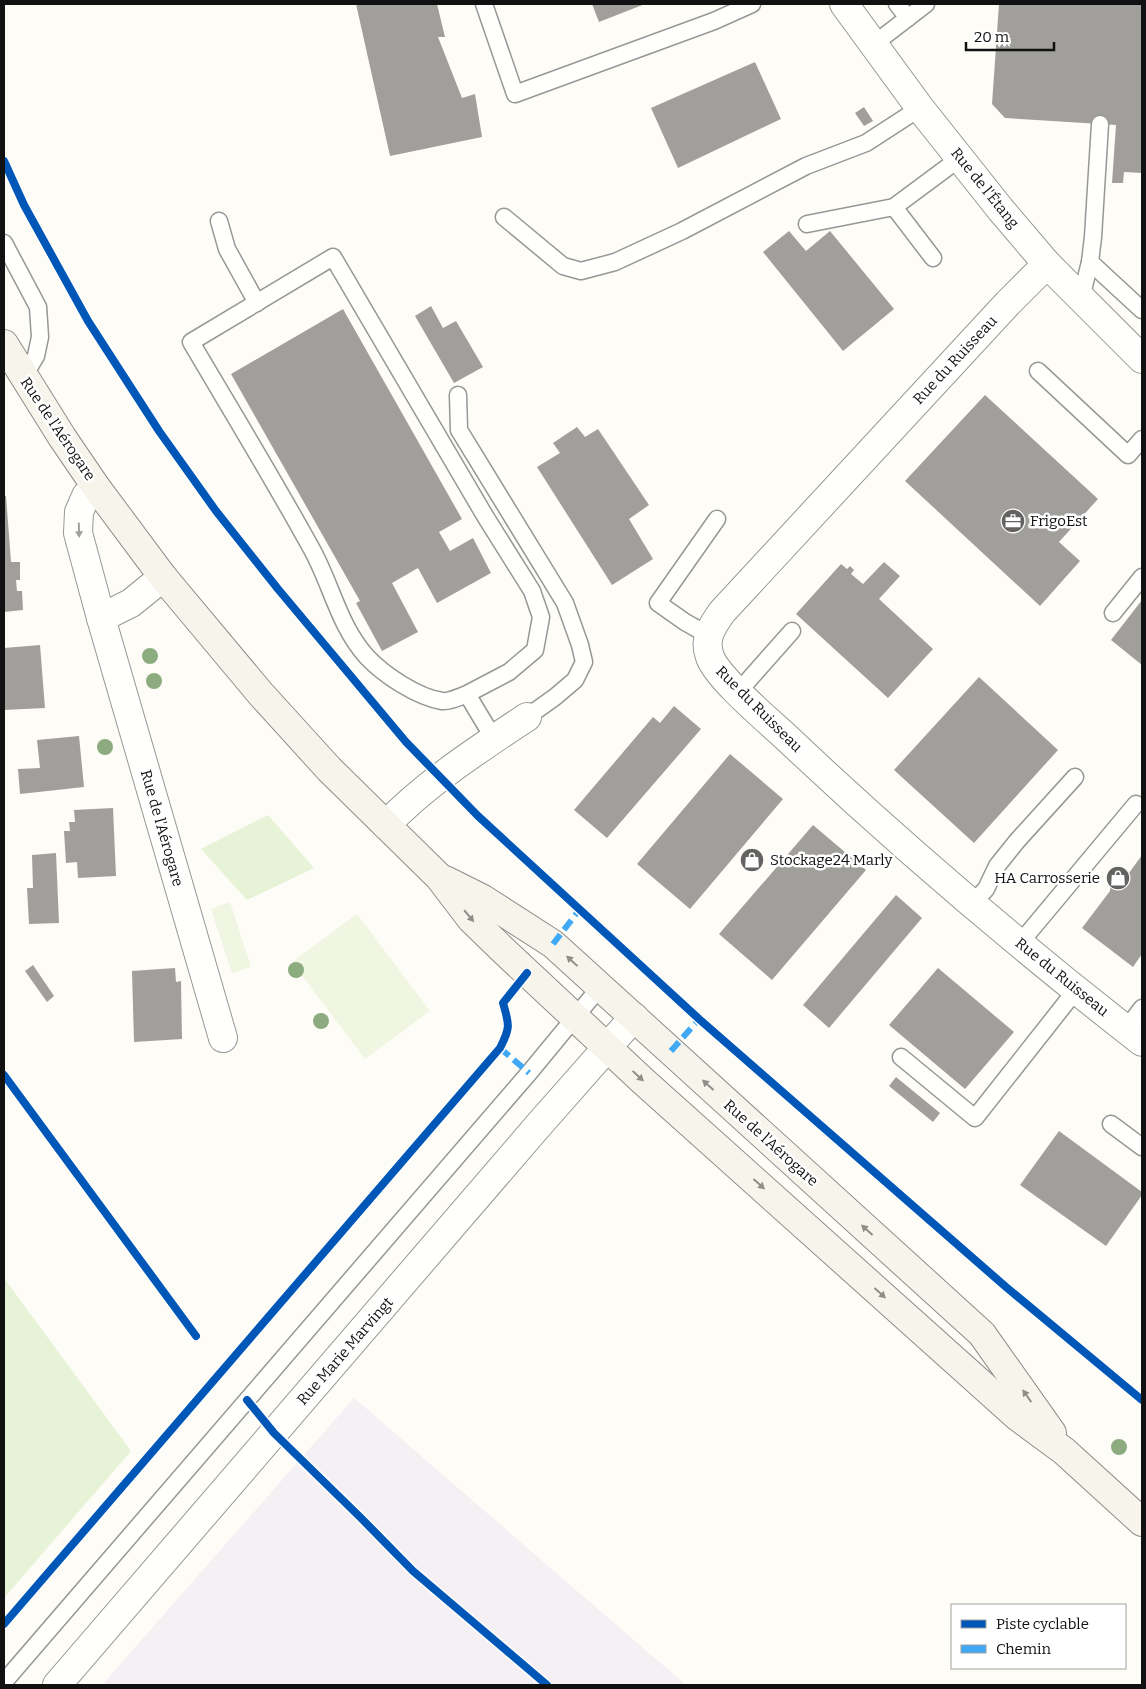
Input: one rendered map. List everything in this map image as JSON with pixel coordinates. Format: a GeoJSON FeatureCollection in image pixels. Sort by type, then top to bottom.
{"type":"FeatureCollection","features":[{"type":"Feature","properties":{"kind":"main road","name":"Rue de l'Aérogare"},"geometry":{"type":"LineString","coordinates":[[4,344],[23,378],[96,487],[163,577],[260,694],[328,769],[439,877],[471,919],[607,1048],[1011,1410],[1064,1451],[1142,1522]]}},
{"type":"Feature","properties":{"kind":"main road","name":"Rue de l'Aérogare"},"geometry":{"type":"LineString","coordinates":[[439,877],[483,899],[553,944],[982,1334],[1064,1451]]}},
{"type":"Feature","properties":{"kind":"street","name":"Rue de l'Étang"},"geometry":{"type":"LineString","coordinates":[[844,4],[920,108],[1047,264],[1081,298],[1138,346]]}},
{"type":"Feature","properties":{"kind":"street","name":"Rue du Ruisseau"},"geometry":{"type":"LineString","coordinates":[[1047,264],[722,612],[708,635],[707,646],[710,658],[717,670],[860,807],[972,904],[1134,1035]]}},
{"type":"Feature","properties":{"kind":"street","name":"Rue de l'Aérogare"},"geometry":{"type":"LineString","coordinates":[[96,487],[86,496],[79,512],[78,533],[223,1038]]}},
{"type":"Feature","properties":{"kind":"street"},"geometry":{"type":"LineString","coordinates":[[101,618],[131,603],[163,577]]}},
{"type":"Feature","properties":{"kind":"street"},"geometry":{"type":"LineString","coordinates":[[386,825],[406,804],[527,717]]}},
{"type":"Feature","properties":{"kind":"street","name":"Rue Marie Marvingt"},"geometry":{"type":"LineString","coordinates":[[57,1685],[634,1018]]}},
{"type":"Feature","properties":{"kind":"lane"},"geometry":{"type":"LineString","coordinates":[[484,4],[515,94],[714,21],[752,4]]}},
{"type":"Feature","properties":{"kind":"lane"},"geometry":{"type":"LineString","coordinates":[[896,4],[908,18]]}},
{"type":"Feature","properties":{"kind":"lane"},"geometry":{"type":"LineString","coordinates":[[874,44],[926,4]]}},
{"type":"Feature","properties":{"kind":"lane"},"geometry":{"type":"LineString","coordinates":[[504,217],[562,266],[582,271],[615,262],[682,231],[806,166],[866,143],[920,108]]}},
{"type":"Feature","properties":{"kind":"lane"},"geometry":{"type":"LineString","coordinates":[[1081,298],[1094,237],[1100,124]]}},
{"type":"Feature","properties":{"kind":"lane"},"geometry":{"type":"LineString","coordinates":[[807,224],[894,207],[960,158]]}},
{"type":"Feature","properties":{"kind":"lane"},"geometry":{"type":"LineString","coordinates":[[894,207],[933,258]]}},
{"type":"Feature","properties":{"kind":"lane"},"geometry":{"type":"LineString","coordinates":[[219,221],[228,250],[257,303]]}},
{"type":"Feature","properties":{"kind":"lane"},"geometry":{"type":"LineString","coordinates":[[4,243],[38,307],[40,337],[36,356],[23,378]]}},
{"type":"Feature","properties":{"kind":"lane"},"geometry":{"type":"LineString","coordinates":[[333,258],[485,516],[532,591],[541,617],[535,650],[509,672],[467,694],[444,701],[426,696],[401,684],[386,674],[366,656],[345,627],[312,548],[191,342],[333,258]]}},
{"type":"Feature","properties":{"kind":"lane"},"geometry":{"type":"LineString","coordinates":[[1090,262],[1142,310]]}},
{"type":"Feature","properties":{"kind":"lane"},"geometry":{"type":"LineString","coordinates":[[1038,371],[1128,454],[1142,439]]}},
{"type":"Feature","properties":{"kind":"lane"},"geometry":{"type":"LineString","coordinates":[[458,395],[459,430],[565,603],[584,662],[575,680],[527,717]]}},
{"type":"Feature","properties":{"kind":"lane"},"geometry":{"type":"LineString","coordinates":[[708,635],[658,603],[717,519]]}},
{"type":"Feature","properties":{"kind":"lane"},"geometry":{"type":"LineString","coordinates":[[1113,613],[1142,577]]}},
{"type":"Feature","properties":{"kind":"lane"},"geometry":{"type":"LineString","coordinates":[[738,692],[792,631]]}},
{"type":"Feature","properties":{"kind":"lane"},"geometry":{"type":"LineString","coordinates":[[467,694],[494,739]]}},
{"type":"Feature","properties":{"kind":"lane"},"geometry":{"type":"LineString","coordinates":[[972,904],[986,889],[997,866],[1017,841],[1075,777]]}},
{"type":"Feature","properties":{"kind":"lane"},"geometry":{"type":"LineString","coordinates":[[1020,943],[1136,804]]}},
{"type":"Feature","properties":{"kind":"lane"},"geometry":{"type":"LineString","coordinates":[[4,1682],[529,1073],[600,987]]}},
{"type":"Feature","properties":{"kind":"lane"},"geometry":{"type":"LineString","coordinates":[[901,1057],[975,1118],[1076,990]]}},
{"type":"Feature","properties":{"kind":"lane"},"geometry":{"type":"LineString","coordinates":[[1134,1035],[1142,1008]]}},
{"type":"Feature","properties":{"kind":"lane"},"geometry":{"type":"LineString","coordinates":[[1111,1124],[1142,1147]]}},
{"type":"Feature","properties":{"kind":"shaded area"},"geometry":{"type":"Polygon","coordinates":[[[354,1398],[686,1685],[102,1685],[354,1398]]]}},
{"type":"Feature","properties":{"kind":"green space"},"geometry":{"type":"Polygon","coordinates":[[[268,815],[314,868],[247,900],[201,849],[268,815]]]}},
{"type":"Feature","properties":{"kind":"green space"},"geometry":{"type":"Polygon","coordinates":[[[230,902],[251,967],[232,973],[211,909],[230,902]]]}},
{"type":"Feature","properties":{"kind":"green space"},"geometry":{"type":"Polygon","coordinates":[[[357,914],[430,1011],[365,1059],[292,962],[357,914]]]}},
{"type":"Feature","properties":{"kind":"green space"},"geometry":{"type":"Polygon","coordinates":[[[4,1278],[131,1451],[4,1598],[4,1278]]]}},
{"type":"Feature","properties":{"kind":"building"},"geometry":{"type":"Polygon","coordinates":[[[356,4],[437,4],[445,37],[438,37],[462,98],[475,94],[482,137],[390,156],[356,4]]]}},
{"type":"Feature","properties":{"kind":"building"},"geometry":{"type":"Polygon","coordinates":[[[592,4],[645,4],[599,22],[592,4]]]}},
{"type":"Feature","properties":{"kind":"building"},"geometry":{"type":"Polygon","coordinates":[[[999,4],[1142,4],[1142,173],[1124,172],[1123,183],[1112,183],[1116,125],[1005,118],[992,104],[999,4]]]}},
{"type":"Feature","properties":{"kind":"building"},"geometry":{"type":"Polygon","coordinates":[[[755,62],[781,119],[678,168],[651,108],[755,62]]]}},
{"type":"Feature","properties":{"kind":"building"},"geometry":{"type":"Polygon","coordinates":[[[864,107],[873,121],[864,126],[855,113],[864,107]]]}},
{"type":"Feature","properties":{"kind":"building"},"geometry":{"type":"Polygon","coordinates":[[[789,231],[806,251],[830,231],[894,309],[843,351],[763,252],[789,231]]]}},
{"type":"Feature","properties":{"kind":"building"},"geometry":{"type":"Polygon","coordinates":[[[431,306],[443,328],[456,321],[483,367],[454,383],[415,316],[431,306]]]}},
{"type":"Feature","properties":{"kind":"building"},"geometry":{"type":"Polygon","coordinates":[[[343,309],[462,519],[439,532],[450,551],[473,538],[491,573],[437,603],[418,568],[392,583],[418,632],[382,651],[356,603],[360,601],[231,374],[343,309]]]}},
{"type":"Feature","properties":{"kind":"building","name":"FrigoEst"},"geometry":{"type":"Polygon","coordinates":[[[985,395],[1098,499],[1059,542],[1080,561],[1040,606],[905,481],[985,395]]]}},
{"type":"Feature","properties":{"kind":"building"},"geometry":{"type":"Polygon","coordinates":[[[577,427],[585,437],[598,429],[649,505],[629,519],[653,559],[612,585],[537,467],[560,453],[553,443],[577,427]]]}},
{"type":"Feature","properties":{"kind":"building"},"geometry":{"type":"Polygon","coordinates":[[[4,496],[6,496],[11,562],[20,562],[20,580],[16,580],[17,591],[22,591],[23,610],[4,612],[4,496]]]}},
{"type":"Feature","properties":{"kind":"building"},"geometry":{"type":"Polygon","coordinates":[[[884,562],[900,576],[879,599],[933,649],[888,698],[796,614],[841,564],[847,569],[850,566],[854,570],[851,574],[863,584],[884,562]]]}},
{"type":"Feature","properties":{"kind":"building"},"geometry":{"type":"Polygon","coordinates":[[[1142,600],[1142,665],[1111,640],[1142,600]]]}},
{"type":"Feature","properties":{"kind":"building"},"geometry":{"type":"Polygon","coordinates":[[[40,645],[45,708],[4,710],[4,648],[40,645]]]}},
{"type":"Feature","properties":{"kind":"building"},"geometry":{"type":"Polygon","coordinates":[[[979,677],[1058,750],[974,843],[894,770],[979,677]]]}},
{"type":"Feature","properties":{"kind":"building"},"geometry":{"type":"Polygon","coordinates":[[[674,706],[701,729],[607,838],[574,810],[653,717],[660,723],[674,706]]]}},
{"type":"Feature","properties":{"kind":"building"},"geometry":{"type":"Polygon","coordinates":[[[79,736],[84,787],[20,794],[18,769],[40,768],[37,740],[79,736]]]}},
{"type":"Feature","properties":{"kind":"building"},"geometry":{"type":"Polygon","coordinates":[[[730,754],[783,799],[690,909],[637,864],[730,754]]]}},
{"type":"Feature","properties":{"kind":"building"},"geometry":{"type":"Polygon","coordinates":[[[113,808],[116,876],[78,878],[77,862],[66,863],[64,831],[70,831],[69,822],[75,822],[74,810],[113,808]]]}},
{"type":"Feature","properties":{"kind":"building"},"geometry":{"type":"Polygon","coordinates":[[[813,825],[866,870],[772,980],[719,934],[813,825]]]}},
{"type":"Feature","properties":{"kind":"building"},"geometry":{"type":"Polygon","coordinates":[[[56,853],[59,923],[29,924],[27,888],[33,888],[32,855],[56,853]]]}},
{"type":"Feature","properties":{"kind":"building"},"geometry":{"type":"Polygon","coordinates":[[[1142,855],[1142,954],[1133,967],[1082,928],[1110,891],[1112,871],[1129,873],[1142,855]]]}},
{"type":"Feature","properties":{"kind":"building"},"geometry":{"type":"Polygon","coordinates":[[[896,895],[922,918],[829,1028],[803,1005],[896,895]]]}},
{"type":"Feature","properties":{"kind":"building"},"geometry":{"type":"Polygon","coordinates":[[[33,965],[54,996],[47,1002],[25,971],[33,965]]]}},
{"type":"Feature","properties":{"kind":"building"},"geometry":{"type":"Polygon","coordinates":[[[175,968],[176,982],[181,981],[182,1039],[134,1042],[132,971],[175,968]]]}},
{"type":"Feature","properties":{"kind":"building"},"geometry":{"type":"Polygon","coordinates":[[[938,968],[1014,1032],[965,1089],[889,1025],[938,968]]]}},
{"type":"Feature","properties":{"kind":"building"},"geometry":{"type":"Polygon","coordinates":[[[896,1077],[940,1113],[933,1122],[889,1086],[896,1077]]]}},
{"type":"Feature","properties":{"kind":"building"},"geometry":{"type":"Polygon","coordinates":[[[1059,1131],[1142,1192],[1142,1195],[1106,1246],[1020,1185],[1059,1131]]]}},
{"type":"Feature","properties":{"kind":"marked path"},"geometry":{"type":"LineString","coordinates":[[553,944],[580,909]]}},
{"type":"Feature","properties":{"kind":"marked path"},"geometry":{"type":"LineString","coordinates":[[671,1051],[699,1019]]}},
{"type":"Feature","properties":{"kind":"marked path"},"geometry":{"type":"LineString","coordinates":[[500,1048],[529,1073]]}},
{"type":"Feature","properties":{"kind":"cycle path"},"geometry":{"type":"LineString","coordinates":[[4,161],[24,205],[88,321],[159,431],[216,511],[278,589],[406,742],[478,816],[699,1019],[1006,1287],[1142,1400]]}},
{"type":"Feature","properties":{"kind":"cycle path"},"geometry":{"type":"LineString","coordinates":[[4,1624],[500,1048],[508,1026],[503,1003],[527,973]]}},
{"type":"Feature","properties":{"kind":"cycle path"},"geometry":{"type":"LineString","coordinates":[[4,1075],[196,1336]]}},
{"type":"Feature","properties":{"kind":"cycle path"},"geometry":{"type":"LineString","coordinates":[[247,1400],[274,1433],[413,1571],[547,1685]]}},
{"type":"Feature","properties":{"kind":"place","name":"FrigoEst"},"geometry":{"type":"Point","coordinates":[1013,521]}},
{"type":"Feature","properties":{"kind":"place","name":"Stockage24 Marly"},"geometry":{"type":"Point","coordinates":[752,860]}},
{"type":"Feature","properties":{"kind":"place","name":"HA Carrosserie"},"geometry":{"type":"Point","coordinates":[1118,878]}}]}
